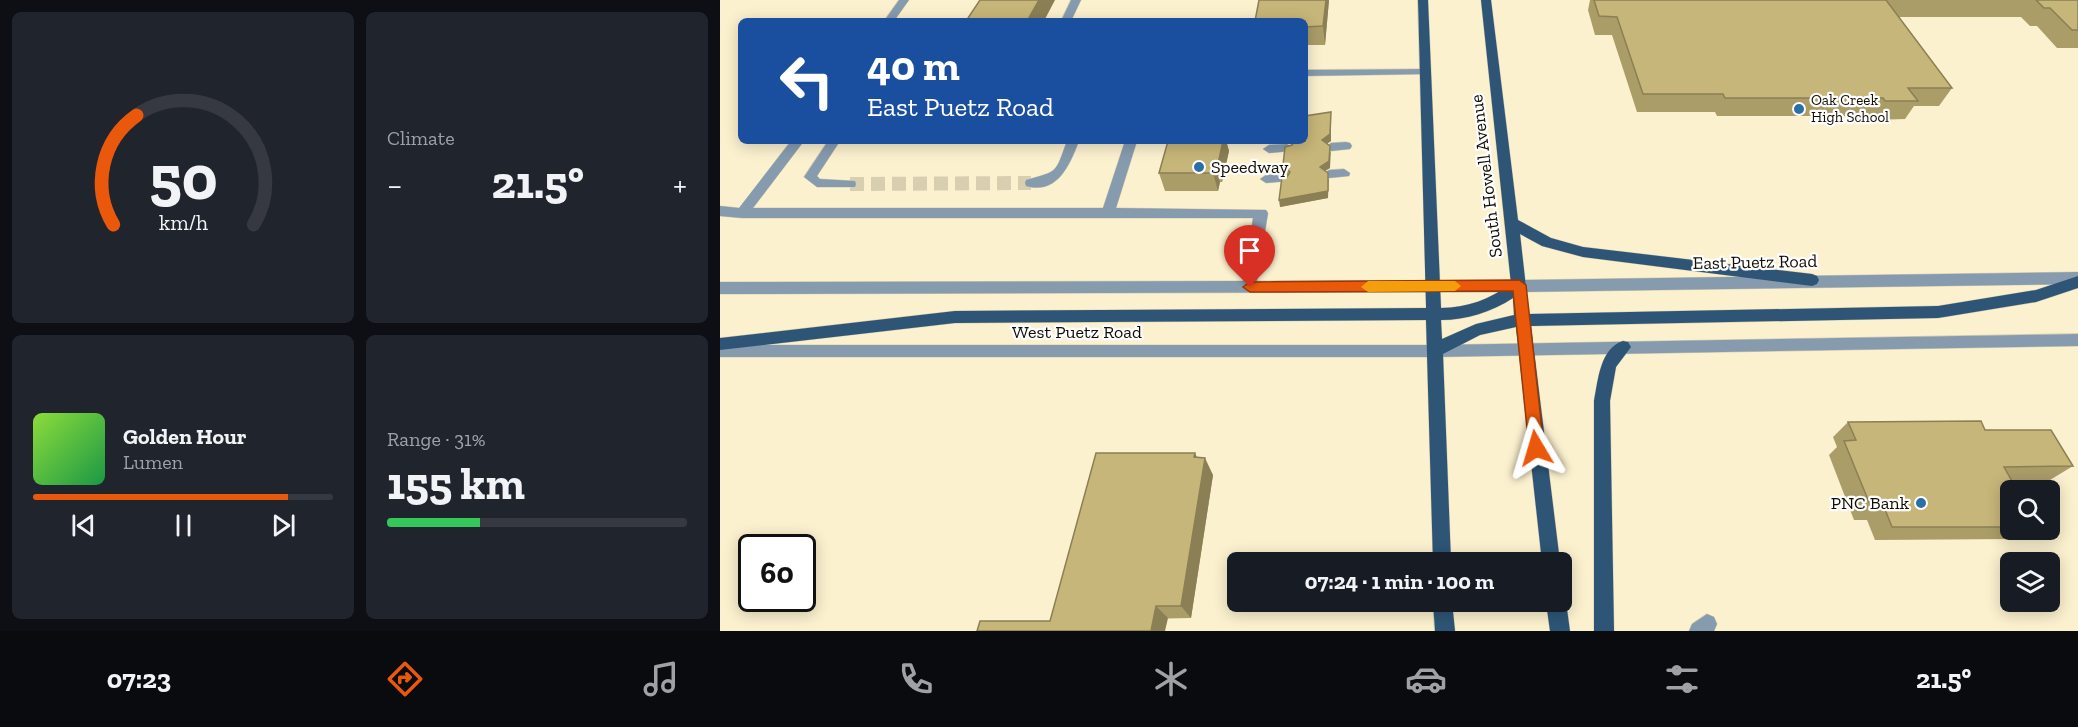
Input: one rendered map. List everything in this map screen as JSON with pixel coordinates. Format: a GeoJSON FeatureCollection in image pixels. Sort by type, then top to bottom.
{"type":"FeatureCollection","features":[{"type":"Feature","properties":{"kind":"main road"},"geometry":{"type":"LineString","coordinates":[[1424,0],[1442,552]]}},
{"type":"Feature","properties":{"kind":"main road","name":"South Howell Avenue"},"geometry":{"type":"LineString","coordinates":[[1486,0],[1513,223],[1524,348],[1550,552]]}},
{"type":"Feature","properties":{"kind":"main road"},"geometry":{"type":"LineString","coordinates":[[1513,223],[1532,237],[1572,250],[1812,280]]}},
{"type":"Feature","properties":{"kind":"main road"},"geometry":{"type":"LineString","coordinates":[[1434,351],[1462,334],[1490,324],[1522,320],[1938,312],[2036,296],[2078,280]]}},
{"type":"Feature","properties":{"kind":"main road"},"geometry":{"type":"LineString","coordinates":[[720,344],[873,324],[955,317],[1433,315],[1483,308],[1501,300],[1519,285]]}},
{"type":"Feature","properties":{"kind":"main road"},"geometry":{"type":"LineString","coordinates":[[1604,631],[1602,401],[1608,365],[1623,347]]}},
{"type":"Feature","properties":{"kind":"main road"},"geometry":{"type":"LineString","coordinates":[[1444,612],[1445,631]]}},
{"type":"Feature","properties":{"kind":"main road"},"geometry":{"type":"LineString","coordinates":[[1557,612],[1560,631]]}},
{"type":"Feature","properties":{"kind":"street"},"geometry":{"type":"LineString","coordinates":[[891,18],[904,0]]}},
{"type":"Feature","properties":{"kind":"street"},"geometry":{"type":"LineString","coordinates":[[1067,18],[1076,0]]}},
{"type":"Feature","properties":{"kind":"street"},"geometry":{"type":"LineString","coordinates":[[1308,73],[1426,72]]}},
{"type":"Feature","properties":{"kind":"street"},"geometry":{"type":"LineString","coordinates":[[742,213],[796,144]]}},
{"type":"Feature","properties":{"kind":"street"},"geometry":{"type":"LineString","coordinates":[[832,144],[810,177],[817,183],[850,184]]}},
{"type":"Feature","properties":{"kind":"street"},"geometry":{"type":"LineString","coordinates":[[1031,183],[1046,182],[1059,174],[1072,144]]}},
{"type":"Feature","properties":{"kind":"street"},"geometry":{"type":"LineString","coordinates":[[1108,212],[1130,144]]}},
{"type":"Feature","properties":{"kind":"street"},"geometry":{"type":"LineString","coordinates":[[1331,147],[1346,146]]}},
{"type":"Feature","properties":{"kind":"street"},"geometry":{"type":"LineString","coordinates":[[1269,149],[1287,148]]}},
{"type":"Feature","properties":{"kind":"street"},"geometry":{"type":"LineString","coordinates":[[1329,174],[1344,173]]}},
{"type":"Feature","properties":{"kind":"street"},"geometry":{"type":"LineString","coordinates":[[1266,180],[1283,178]]}},
{"type":"Feature","properties":{"kind":"street"},"geometry":{"type":"LineString","coordinates":[[720,211],[742,213],[1261,213],[1250,287]]}},
{"type":"Feature","properties":{"kind":"street","name":"East Puetz Road"},"geometry":{"type":"LineString","coordinates":[[1433,286],[1812,280],[2078,280]]}},
{"type":"Feature","properties":{"kind":"street"},"geometry":{"type":"LineString","coordinates":[[720,288],[1433,286]]}},
{"type":"Feature","properties":{"kind":"street"},"geometry":{"type":"LineString","coordinates":[[1434,351],[2078,340]]}},
{"type":"Feature","properties":{"kind":"street","name":"West Puetz Road"},"geometry":{"type":"LineString","coordinates":[[720,351],[1434,351]]}},
{"type":"Feature","properties":{"kind":"building"},"geometry":{"type":"Polygon","coordinates":[[[980,0],[1039,0],[1029,18],[968,18],[980,0]]]}},
{"type":"Feature","properties":{"kind":"building"},"geometry":{"type":"Polygon","coordinates":[[[1259,0],[1326,0],[1323,26],[1308,27],[1308,18],[1256,18],[1259,0]]]}},
{"type":"Feature","properties":{"kind":"building"},"geometry":{"type":"Polygon","coordinates":[[[1594,0],[1886,0],[1952,88],[1908,88],[1918,101],[1885,101],[1883,98],[1725,98],[1723,94],[1643,94],[1617,17],[1599,16],[1594,0]]]}},
{"type":"Feature","properties":{"kind":"building"},"geometry":{"type":"Polygon","coordinates":[[[2036,0],[2078,0],[2078,30],[2072,30],[2050,8],[2044,8],[2036,0]]]}},
{"type":"Feature","properties":{"kind":"building","name":"Speedway"},"geometry":{"type":"Polygon","coordinates":[[[1331,112],[1330,134],[1322,140],[1330,146],[1329,161],[1320,167],[1328,173],[1328,191],[1279,200],[1282,177],[1287,177],[1290,172],[1283,165],[1285,147],[1292,144],[1308,144],[1308,116],[1331,112]]]}},
{"type":"Feature","properties":{"kind":"building"},"geometry":{"type":"Polygon","coordinates":[[[1167,144],[1222,144],[1218,164],[1215,164],[1213,173],[1159,173],[1167,144]]]}},
{"type":"Feature","properties":{"kind":"building","name":"PNC Bank"},"geometry":{"type":"Polygon","coordinates":[[[1981,421],[1985,430],[2051,430],[2073,466],[2004,467],[2011,480],[2000,480],[2000,527],[1892,527],[1884,507],[1871,507],[1844,441],[1856,440],[1848,422],[1981,421]]]}},
{"type":"Feature","properties":{"kind":"building"},"geometry":{"type":"Polygon","coordinates":[[[1096,453],[1195,453],[1194,457],[1205,458],[1181,606],[1156,606],[1151,631],[977,631],[980,621],[1050,621],[1096,453]]]}},
{"type":"Feature","properties":{"kind":"tunnel"},"geometry":{"type":"LineString","coordinates":[[850,184],[1031,183]]}},
{"type":"Feature","properties":{"kind":"slow traffic"},"geometry":{"type":"LineString","coordinates":[[1368,287],[1455,286]]}},
{"type":"Feature","properties":{"kind":"place","name":"Oak Creek High School"},"geometry":{"type":"Point","coordinates":[1799,109]}},
{"type":"Feature","properties":{"kind":"place","name":"Speedway"},"geometry":{"type":"Point","coordinates":[1199,167]}},
{"type":"Feature","properties":{"kind":"place","name":"PNC Bank"},"geometry":{"type":"Point","coordinates":[1921,503]}},
{"type":"Feature","properties":{"kind":"route"},"geometry":{"type":"LineString","coordinates":[[1250,287],[1519,285],[1536,448]]}}]}
